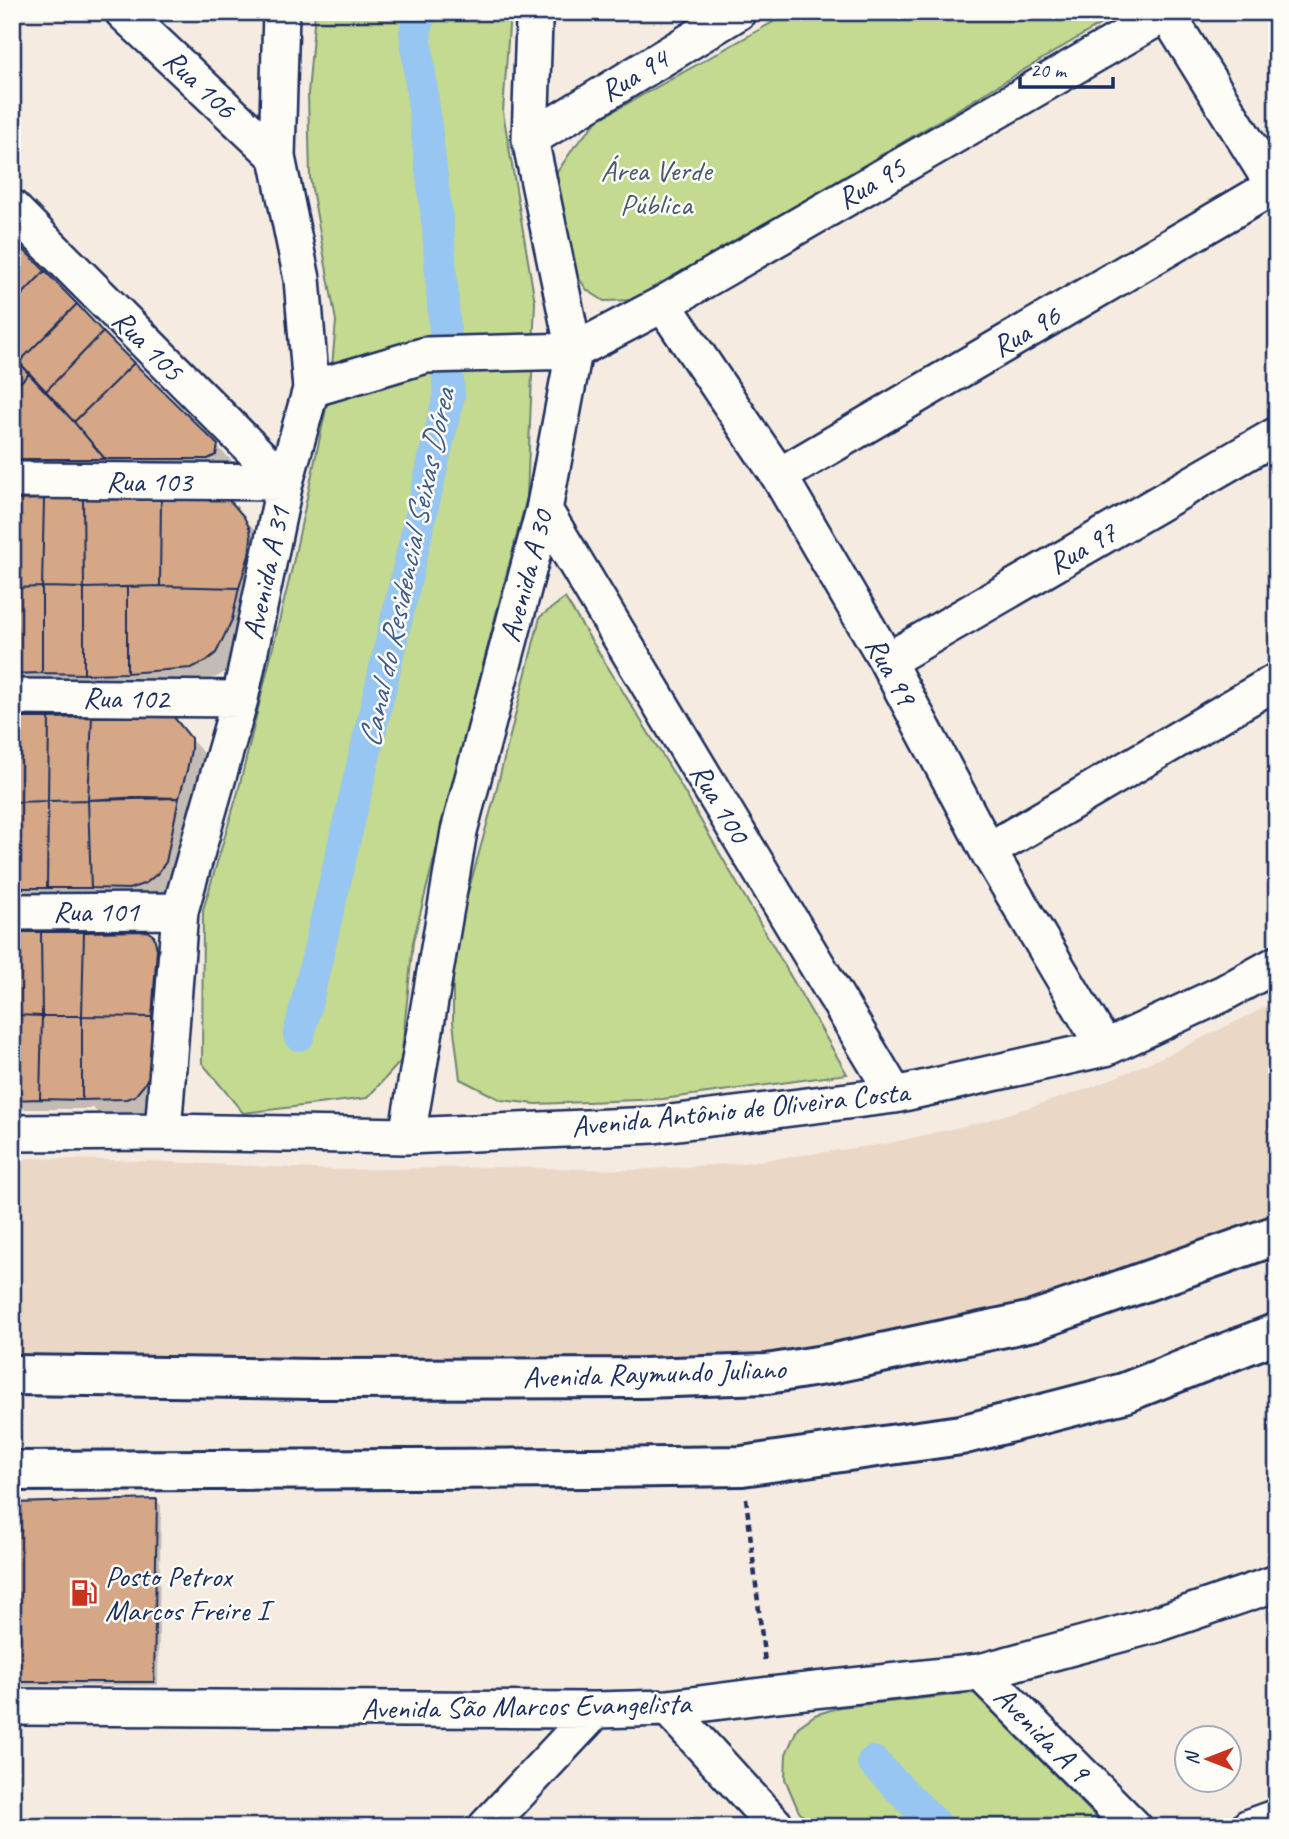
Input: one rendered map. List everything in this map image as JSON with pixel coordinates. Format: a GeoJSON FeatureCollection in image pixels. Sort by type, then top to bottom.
{"type":"FeatureCollection","features":[{"type":"Feature","properties":{"kind":"main road","name":"Avenida Raymundo Juliano"},"geometry":{"type":"LineString","coordinates":[[12,1375],[327,1379],[629,1378],[767,1374],[830,1364],[1033,1321],[1277,1235]]}},
{"type":"Feature","properties":{"kind":"main road"},"geometry":{"type":"LineString","coordinates":[[12,1471],[742,1466],[961,1435],[1124,1393],[1277,1333]]}},
{"type":"Feature","properties":{"kind":"street","name":"Rua 106"},"geometry":{"type":"LineString","coordinates":[[123,12],[277,157]]}},
{"type":"Feature","properties":{"kind":"street","name":"Avenida A 31"},"geometry":{"type":"LineString","coordinates":[[163,1132],[180,911],[240,699],[285,482],[311,389],[302,279],[277,157],[281,12]]}},
{"type":"Feature","properties":{"kind":"street","name":"Avenida A 30"},"geometry":{"type":"LineString","coordinates":[[407,1136],[459,831],[544,510],[574,351],[530,139],[536,12]]}},
{"type":"Feature","properties":{"kind":"street","name":"Rua 94"},"geometry":{"type":"LineString","coordinates":[[530,139],[738,12]]}},
{"type":"Feature","properties":{"kind":"street"},"geometry":{"type":"LineString","coordinates":[[1166,13],[1275,189]]}},
{"type":"Feature","properties":{"kind":"street","name":"Rua 95"},"geometry":{"type":"LineString","coordinates":[[574,351],[663,304],[1166,13]]}},
{"type":"Feature","properties":{"kind":"street","name":"Rua 96"},"geometry":{"type":"LineString","coordinates":[[779,476],[1275,189]]}},
{"type":"Feature","properties":{"kind":"street","name":"Rua 105"},"geometry":{"type":"LineString","coordinates":[[12,208],[285,482]]}},
{"type":"Feature","properties":{"kind":"street","name":"Rua 99"},"geometry":{"type":"LineString","coordinates":[[663,304],[779,476],[887,661],[988,851],[1105,1048]]}},
{"type":"Feature","properties":{"kind":"street"},"geometry":{"type":"LineString","coordinates":[[311,389],[426,355],[574,351]]}},
{"type":"Feature","properties":{"kind":"street","name":"Rua 97"},"geometry":{"type":"LineString","coordinates":[[887,661],[1277,435]]}},
{"type":"Feature","properties":{"kind":"street","name":"Rua 103"},"geometry":{"type":"LineString","coordinates":[[12,480],[285,482]]}},
{"type":"Feature","properties":{"kind":"street","name":"Rua 100"},"geometry":{"type":"LineString","coordinates":[[544,510],[895,1095]]}},
{"type":"Feature","properties":{"kind":"street"},"geometry":{"type":"LineString","coordinates":[[988,851],[1277,681]]}},
{"type":"Feature","properties":{"kind":"street","name":"Rua 102"},"geometry":{"type":"LineString","coordinates":[[12,697],[240,699]]}},
{"type":"Feature","properties":{"kind":"street","name":"Rua 101"},"geometry":{"type":"LineString","coordinates":[[12,912],[180,911]]}},
{"type":"Feature","properties":{"kind":"street","name":"Avenida Antônio de Oliveira Costa"},"geometry":{"type":"LineString","coordinates":[[12,1133],[163,1132],[407,1136],[653,1125],[895,1095],[1105,1048],[1222,994],[1277,964]]}},
{"type":"Feature","properties":{"kind":"street","name":"Avenida São Marcos Evangelista"},"geometry":{"type":"LineString","coordinates":[[12,1707],[596,1710],[668,1708],[980,1672],[1157,1624],[1277,1583]]}},
{"type":"Feature","properties":{"kind":"street","name":"Avenida A 9"},"geometry":{"type":"LineString","coordinates":[[980,1672],[1134,1827]]}},
{"type":"Feature","properties":{"kind":"street"},"geometry":{"type":"LineString","coordinates":[[668,1708],[777,1827]]}},
{"type":"Feature","properties":{"kind":"street"},"geometry":{"type":"LineString","coordinates":[[486,1827],[596,1710]]}},
{"type":"Feature","properties":{"kind":"street"},"geometry":{"type":"LineString","coordinates":[[1249,1827],[1277,1817]]}},
{"type":"Feature","properties":{"kind":"path"},"geometry":{"type":"LineString","coordinates":[[742,1466],[769,1695]]}},
{"type":"Feature","properties":{"kind":"shaded area"},"geometry":{"type":"Polygon","coordinates":[[[1277,1000],[1277,1213],[988,1318],[766,1357],[686,1357],[579,1363],[142,1368],[12,1353],[12,1161],[31,1158],[145,1161],[336,1170],[499,1167],[636,1170],[743,1163],[885,1144],[986,1121],[1090,1088],[1167,1055],[1277,1000]]]}},
{"type":"Feature","properties":{"kind":"green space"},"geometry":{"type":"Polygon","coordinates":[[[315,12],[512,12],[503,112],[535,302],[527,497],[413,942],[401,1061],[367,1098],[243,1113],[202,1063],[203,910],[238,792],[292,568],[330,390],[336,321],[310,178],[308,94],[315,12]]]}},
{"type":"Feature","properties":{"kind":"green space","name":"Área Verde Pública"},"geometry":{"type":"Polygon","coordinates":[[[791,12],[1121,12],[638,300],[604,301],[587,290],[570,265],[554,177],[574,147],[598,120],[791,12]]]}},
{"type":"Feature","properties":{"kind":"green space"},"geometry":{"type":"Polygon","coordinates":[[[565,598],[674,774],[847,1074],[663,1099],[536,1104],[501,1100],[460,1079],[453,1022],[453,946],[540,617],[565,598]]]}},
{"type":"Feature","properties":{"kind":"green space"},"geometry":{"type":"Polygon","coordinates":[[[974,1693],[1106,1827],[814,1827],[799,1812],[785,1779],[786,1754],[798,1727],[815,1715],[840,1707],[974,1693]]]}},
{"type":"Feature","properties":{"kind":"building"},"geometry":{"type":"Polygon","coordinates":[[[17,243],[45,271],[12,305],[12,248],[17,243]]]}},
{"type":"Feature","properties":{"kind":"building"},"geometry":{"type":"Polygon","coordinates":[[[45,271],[77,304],[19,362],[12,356],[12,305],[45,271]]]}},
{"type":"Feature","properties":{"kind":"building"},"geometry":{"type":"Polygon","coordinates":[[[77,304],[103,332],[46,391],[19,362],[77,304]]]}},
{"type":"Feature","properties":{"kind":"building"},"geometry":{"type":"Polygon","coordinates":[[[103,332],[134,363],[74,422],[46,391],[103,332]]]}},
{"type":"Feature","properties":{"kind":"building"},"geometry":{"type":"Polygon","coordinates":[[[12,356],[29,374],[12,390],[12,356]]]}},
{"type":"Feature","properties":{"kind":"building"},"geometry":{"type":"Polygon","coordinates":[[[134,363],[218,445],[216,455],[208,459],[105,459],[74,422],[134,363]]]}},
{"type":"Feature","properties":{"kind":"building"},"geometry":{"type":"Polygon","coordinates":[[[29,374],[105,459],[12,459],[12,390],[29,374]]]}},
{"type":"Feature","properties":{"kind":"building"},"geometry":{"type":"Polygon","coordinates":[[[44,499],[83,499],[84,588],[42,587],[44,499]]]}},
{"type":"Feature","properties":{"kind":"building"},"geometry":{"type":"Polygon","coordinates":[[[44,499],[42,587],[12,588],[12,500],[44,499]]]}},
{"type":"Feature","properties":{"kind":"building"},"geometry":{"type":"Polygon","coordinates":[[[83,499],[161,499],[160,586],[84,588],[83,499]]]}},
{"type":"Feature","properties":{"kind":"building"},"geometry":{"type":"Polygon","coordinates":[[[161,499],[228,500],[233,504],[244,517],[251,538],[239,588],[160,586],[161,499]]]}},
{"type":"Feature","properties":{"kind":"building"},"geometry":{"type":"Polygon","coordinates":[[[42,587],[84,588],[84,674],[42,673],[42,587]]]}},
{"type":"Feature","properties":{"kind":"building"},"geometry":{"type":"Polygon","coordinates":[[[42,587],[42,673],[12,674],[12,588],[42,587]]]}},
{"type":"Feature","properties":{"kind":"building"},"geometry":{"type":"Polygon","coordinates":[[[127,587],[239,588],[232,620],[216,653],[205,662],[191,668],[127,673],[127,587]]]}},
{"type":"Feature","properties":{"kind":"building"},"geometry":{"type":"Polygon","coordinates":[[[127,587],[127,673],[84,674],[84,588],[127,587]]]}},
{"type":"Feature","properties":{"kind":"building"},"geometry":{"type":"Polygon","coordinates":[[[173,716],[191,738],[187,770],[179,798],[88,800],[92,717],[173,716]]]}},
{"type":"Feature","properties":{"kind":"building"},"geometry":{"type":"Polygon","coordinates":[[[92,717],[88,800],[48,801],[49,718],[92,717]]]}},
{"type":"Feature","properties":{"kind":"building"},"geometry":{"type":"Polygon","coordinates":[[[12,718],[49,718],[48,801],[12,802],[12,718]]]}},
{"type":"Feature","properties":{"kind":"building"},"geometry":{"type":"Polygon","coordinates":[[[179,798],[166,862],[146,883],[129,889],[91,888],[88,800],[179,798]]]}},
{"type":"Feature","properties":{"kind":"building"},"geometry":{"type":"Polygon","coordinates":[[[88,800],[91,888],[47,888],[48,801],[88,800]]]}},
{"type":"Feature","properties":{"kind":"building"},"geometry":{"type":"Polygon","coordinates":[[[48,801],[47,888],[12,888],[12,802],[48,801]]]}},
{"type":"Feature","properties":{"kind":"building"},"geometry":{"type":"Polygon","coordinates":[[[147,931],[154,936],[157,949],[152,1017],[82,1016],[84,932],[147,931]]]}},
{"type":"Feature","properties":{"kind":"building"},"geometry":{"type":"Polygon","coordinates":[[[12,932],[41,932],[42,1016],[12,1015],[12,932]]]}},
{"type":"Feature","properties":{"kind":"building"},"geometry":{"type":"Polygon","coordinates":[[[41,932],[84,932],[82,1016],[42,1016],[41,932]]]}},
{"type":"Feature","properties":{"kind":"building"},"geometry":{"type":"Polygon","coordinates":[[[12,1015],[42,1016],[40,1099],[12,1100],[12,1015]]]}},
{"type":"Feature","properties":{"kind":"building"},"geometry":{"type":"Polygon","coordinates":[[[42,1016],[82,1016],[82,1100],[40,1099],[42,1016]]]}},
{"type":"Feature","properties":{"kind":"building"},"geometry":{"type":"Polygon","coordinates":[[[82,1016],[152,1017],[152,1070],[135,1096],[126,1099],[82,1100],[82,1016]]]}},
{"type":"Feature","properties":{"kind":"building","name":"Posto Petrox Marcos Freire I"},"geometry":{"type":"Polygon","coordinates":[[[157,1499],[154,1682],[12,1682],[12,1503],[157,1499]]]}},
{"type":"Feature","properties":{"kind":"waterway","name":"Canal do Residencial Seixas Dórea"},"geometry":{"type":"LineString","coordinates":[[299,1035],[449,395],[438,228],[415,32],[421,12]]}},
{"type":"Feature","properties":{"kind":"waterway"},"geometry":{"type":"LineString","coordinates":[[873,1762],[938,1827]]}},
{"type":"Feature","properties":{"kind":"place","name":"Posto Petrox Marcos Freire I"},"geometry":{"type":"Point","coordinates":[84,1593]}}]}
